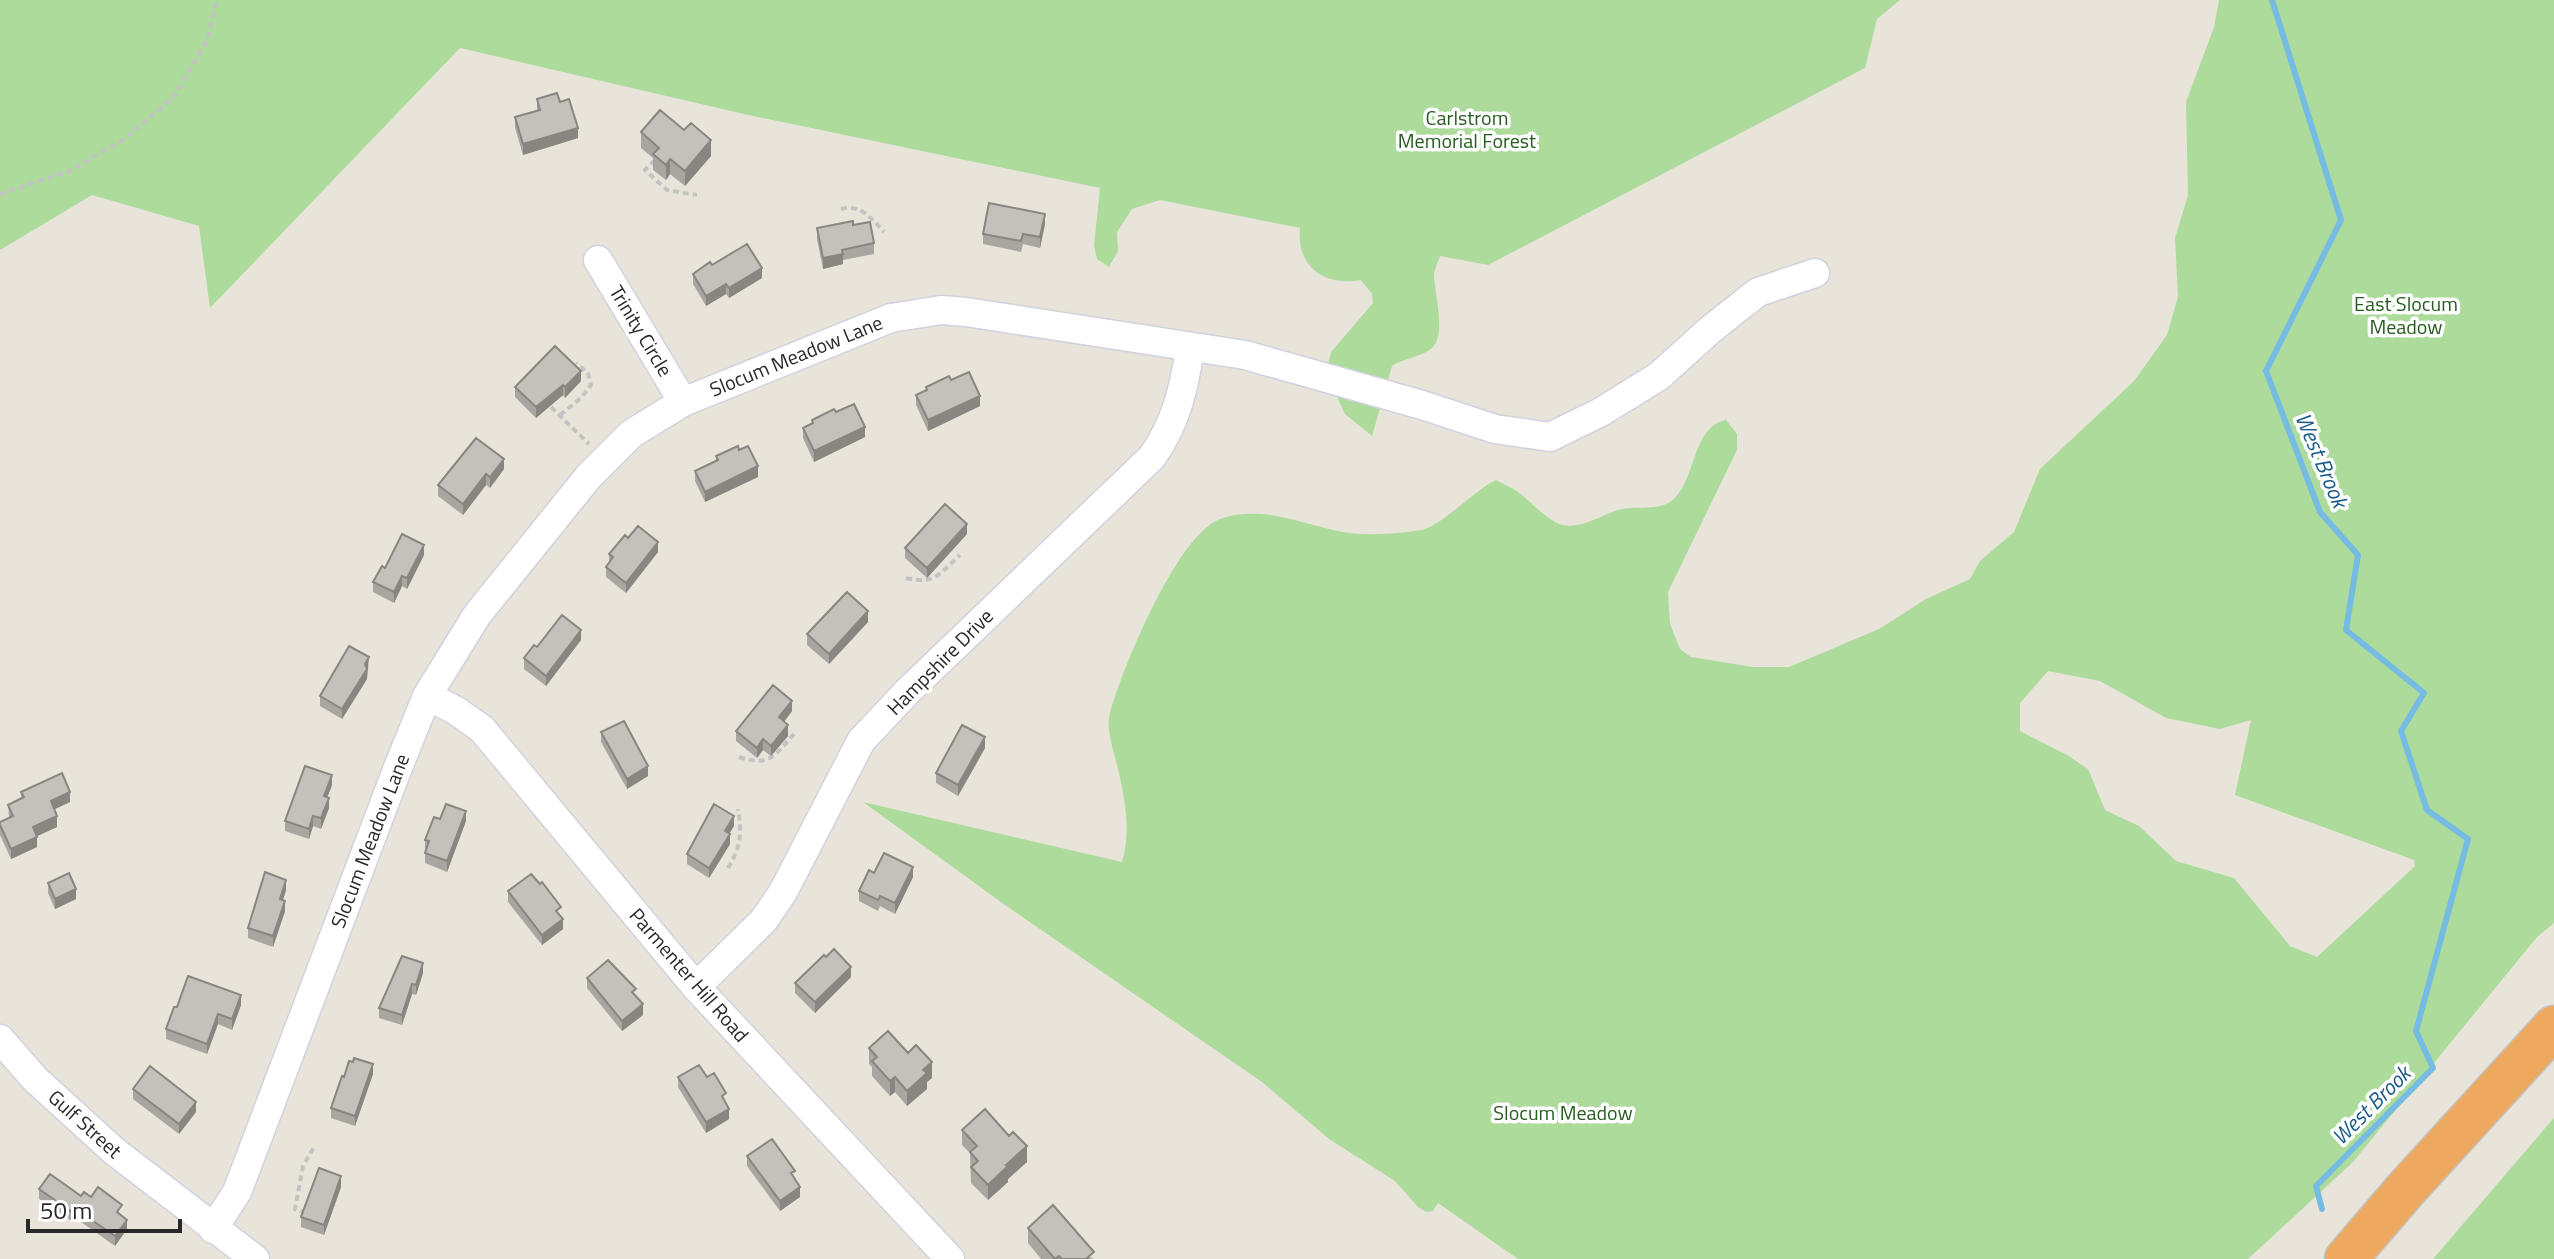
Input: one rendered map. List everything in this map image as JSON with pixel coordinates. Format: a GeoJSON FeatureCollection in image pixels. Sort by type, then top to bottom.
{"type":"FeatureCollection","features":[{"type":"Feature","properties":{"kind":"highway"},"geometry":{"type":"LineString","coordinates":[[2346,1259],[2554,1027]]}},
{"type":"Feature","properties":{"kind":"street","name":"Trinity Circle"},"geometry":{"type":"LineString","coordinates":[[598,260],[683,402]]}},
{"type":"Feature","properties":{"kind":"street","name":"Slocum Meadow Lane"},"geometry":{"type":"LineString","coordinates":[[213,1229],[237,1192],[427,696],[477,615],[589,476],[631,434],[683,402],[880,322],[916,312],[941,310],[1266,360],[1495,429],[1550,437],[1601,412],[1659,376],[1758,292],[1815,273]]}},
{"type":"Feature","properties":{"kind":"street","name":"Hampshire Drive"},"geometry":{"type":"LineString","coordinates":[[696,987],[764,920],[783,892],[861,741],[907,692],[1152,457],[1169,430],[1181,401],[1190,348]]}},
{"type":"Feature","properties":{"kind":"street","name":"Parmenter Hill Road"},"geometry":{"type":"LineString","coordinates":[[427,696],[455,710],[482,729],[696,987],[950,1259]]}},
{"type":"Feature","properties":{"kind":"street","name":"Gulf Street"},"geometry":{"type":"LineString","coordinates":[[0,1039],[35,1079],[78,1120],[153,1183],[255,1259]]}},
{"type":"Feature","properties":{"kind":"path"},"geometry":{"type":"LineString","coordinates":[[0,194],[69,171],[123,140],[173,98],[207,41],[217,0]]}},
{"type":"Feature","properties":{"kind":"path"},"geometry":{"type":"LineString","coordinates":[[655,159],[645,170],[667,190],[697,195]]}},
{"type":"Feature","properties":{"kind":"path"},"geometry":{"type":"LineString","coordinates":[[841,209],[851,207],[864,211],[884,232]]}},
{"type":"Feature","properties":{"kind":"path"},"geometry":{"type":"LineString","coordinates":[[560,415],[591,385],[588,373],[576,363]]}},
{"type":"Feature","properties":{"kind":"path"},"geometry":{"type":"LineString","coordinates":[[551,407],[589,444]]}},
{"type":"Feature","properties":{"kind":"path"},"geometry":{"type":"LineString","coordinates":[[906,578],[924,582],[935,578],[960,555]]}},
{"type":"Feature","properties":{"kind":"path"},"geometry":{"type":"LineString","coordinates":[[739,757],[765,761],[773,757],[794,734]]}},
{"type":"Feature","properties":{"kind":"path"},"geometry":{"type":"LineString","coordinates":[[728,868],[740,845],[742,832],[738,809]]}},
{"type":"Feature","properties":{"kind":"path"},"geometry":{"type":"LineString","coordinates":[[306,1213],[295,1209],[303,1166],[314,1147]]}},
{"type":"Feature","properties":{"kind":"green space","name":"Carlstrom Memorial Forest"},"geometry":{"type":"Polygon","coordinates":[[[0,0],[1900,0],[1877,19],[1865,68],[1488,265],[1440,256],[1434,274],[1439,323],[1436,342],[1428,351],[1392,366],[1372,436],[1345,414],[1326,373],[1331,352],[1373,303],[1372,294],[1361,280],[1335,280],[1315,271],[1303,253],[1300,228],[1160,200],[1132,209],[1117,232],[1118,251],[1109,267],[1097,259],[1094,246],[1100,188],[744,114],[460,48],[210,308],[199,226],[92,195],[0,250],[0,0]]]}},
{"type":"Feature","properties":{"kind":"green space","name":"Slocum Meadow"},"geometry":{"type":"Polygon","coordinates":[[[2219,0],[2554,0],[2554,923],[2537,937],[2353,1162],[2248,1259],[1518,1259],[1438,1203],[1433,1211],[1426,1212],[1418,1207],[1395,1181],[1329,1139],[1262,1082],[1005,905],[863,802],[1122,862],[1126,811],[1109,725],[1116,693],[1138,637],[1185,552],[1202,532],[1218,520],[1231,516],[1271,515],[1351,533],[1421,530],[1438,522],[1496,480],[1518,492],[1556,523],[1575,525],[1622,509],[1661,506],[1674,499],[1687,479],[1707,432],[1715,424],[1726,420],[1737,434],[1737,450],[1668,592],[1670,624],[1680,649],[1691,657],[1753,667],[1789,667],[1879,629],[1926,599],[1970,579],[1980,561],[2014,532],[2040,469],[2134,381],[2167,335],[2178,297],[2175,238],[2188,195],[2186,102],[2214,27],[2219,0]],[[2048,671],[2020,703],[2020,731],[2088,769],[2105,810],[2139,826],[2176,861],[2234,878],[2290,946],[2317,957],[2415,866],[2414,860],[2235,795],[2251,720],[2220,729],[2166,718],[2100,681],[2048,671]]]}},
{"type":"Feature","properties":{"kind":"green space"},"geometry":{"type":"Polygon","coordinates":[[[2554,1118],[2554,1259],[2433,1259],[2546,1127],[2554,1118]]]}},
{"type":"Feature","properties":{"kind":"building"},"geometry":{"type":"Polygon","coordinates":[[[557,93],[560,102],[569,99],[578,128],[523,144],[515,117],[540,110],[537,99],[557,93]]]}},
{"type":"Feature","properties":{"kind":"building"},"geometry":{"type":"Polygon","coordinates":[[[660,110],[684,130],[691,123],[711,140],[685,171],[670,159],[666,165],[653,154],[659,148],[641,132],[660,110]]]}},
{"type":"Feature","properties":{"kind":"building"},"geometry":{"type":"Polygon","coordinates":[[[989,203],[1045,214],[1040,237],[1023,234],[1021,241],[983,234],[989,203]]]}},
{"type":"Feature","properties":{"kind":"building"},"geometry":{"type":"Polygon","coordinates":[[[853,221],[853,225],[870,222],[874,243],[823,258],[817,228],[853,221]]]}},
{"type":"Feature","properties":{"kind":"building"},"geometry":{"type":"Polygon","coordinates":[[[747,244],[762,268],[729,288],[726,284],[706,296],[693,274],[747,244]]]}},
{"type":"Feature","properties":{"kind":"building"},"geometry":{"type":"Polygon","coordinates":[[[555,346],[581,371],[565,387],[563,385],[536,407],[515,387],[555,346]]]}},
{"type":"Feature","properties":{"kind":"building"},"geometry":{"type":"Polygon","coordinates":[[[969,372],[980,396],[928,420],[916,395],[949,376],[951,380],[969,372]]]}},
{"type":"Feature","properties":{"kind":"building"},"geometry":{"type":"Polygon","coordinates":[[[854,404],[865,427],[814,451],[803,428],[834,409],[836,412],[854,404]]]}},
{"type":"Feature","properties":{"kind":"building"},"geometry":{"type":"Polygon","coordinates":[[[476,438],[504,459],[490,477],[486,474],[463,504],[438,485],[476,438]]]}},
{"type":"Feature","properties":{"kind":"building"},"geometry":{"type":"Polygon","coordinates":[[[738,446],[739,450],[748,446],[758,466],[705,492],[695,471],[718,460],[716,456],[738,446]]]}},
{"type":"Feature","properties":{"kind":"building"},"geometry":{"type":"Polygon","coordinates":[[[945,504],[967,524],[927,568],[905,548],[945,504]]]}},
{"type":"Feature","properties":{"kind":"building"},"geometry":{"type":"Polygon","coordinates":[[[638,526],[658,542],[626,583],[606,567],[613,557],[609,554],[625,535],[628,538],[638,526]]]}},
{"type":"Feature","properties":{"kind":"building"},"geometry":{"type":"Polygon","coordinates":[[[402,534],[424,545],[407,578],[402,576],[394,592],[373,582],[382,566],[385,568],[402,534]]]}},
{"type":"Feature","properties":{"kind":"building"},"geometry":{"type":"Polygon","coordinates":[[[847,592],[868,611],[829,654],[807,634],[847,592]]]}},
{"type":"Feature","properties":{"kind":"building"},"geometry":{"type":"Polygon","coordinates":[[[562,615],[581,630],[546,676],[524,658],[534,645],[537,647],[562,615]]]}},
{"type":"Feature","properties":{"kind":"building"},"geometry":{"type":"Polygon","coordinates":[[[349,646],[369,657],[365,664],[367,669],[342,709],[320,696],[349,646]]]}},
{"type":"Feature","properties":{"kind":"building"},"geometry":{"type":"Polygon","coordinates":[[[773,685],[792,701],[779,717],[788,725],[771,746],[763,739],[757,748],[736,731],[773,685]]]}},
{"type":"Feature","properties":{"kind":"building"},"geometry":{"type":"Polygon","coordinates":[[[624,721],[648,766],[627,779],[601,732],[624,721]]]}},
{"type":"Feature","properties":{"kind":"building"},"geometry":{"type":"Polygon","coordinates":[[[962,725],[985,737],[958,785],[936,773],[962,725]]]}},
{"type":"Feature","properties":{"kind":"building"},"geometry":{"type":"Polygon","coordinates":[[[305,766],[332,775],[324,796],[329,798],[321,818],[313,816],[309,829],[285,821],[305,766]]]}},
{"type":"Feature","properties":{"kind":"building"},"geometry":{"type":"Polygon","coordinates":[[[62,773],[70,792],[51,801],[57,816],[33,827],[37,837],[11,849],[0,825],[0,822],[13,816],[8,805],[24,797],[21,792],[62,773]]]}},
{"type":"Feature","properties":{"kind":"building"},"geometry":{"type":"Polygon","coordinates":[[[446,804],[466,811],[447,861],[425,853],[429,841],[425,840],[434,817],[440,819],[446,804]]]}},
{"type":"Feature","properties":{"kind":"building"},"geometry":{"type":"Polygon","coordinates":[[[714,804],[734,816],[725,831],[730,834],[709,868],[687,854],[714,804]]]}},
{"type":"Feature","properties":{"kind":"building"},"geometry":{"type":"Polygon","coordinates":[[[884,853],[913,867],[895,903],[880,896],[878,900],[859,891],[869,870],[874,873],[884,853]]]}},
{"type":"Feature","properties":{"kind":"building"},"geometry":{"type":"Polygon","coordinates":[[[265,872],[286,880],[280,899],[285,901],[273,936],[248,928],[265,872]]]}},
{"type":"Feature","properties":{"kind":"building"},"geometry":{"type":"Polygon","coordinates":[[[69,873],[76,889],[55,899],[48,883],[69,873]]]}},
{"type":"Feature","properties":{"kind":"building"},"geometry":{"type":"Polygon","coordinates":[[[531,874],[540,884],[542,882],[561,907],[556,911],[563,919],[542,935],[508,891],[531,874]]]}},
{"type":"Feature","properties":{"kind":"building"},"geometry":{"type":"Polygon","coordinates":[[[834,949],[851,967],[815,1002],[795,983],[834,949]]]}},
{"type":"Feature","properties":{"kind":"building"},"geometry":{"type":"Polygon","coordinates":[[[402,956],[423,963],[402,1015],[379,1008],[402,956]]]}},
{"type":"Feature","properties":{"kind":"building"},"geometry":{"type":"Polygon","coordinates":[[[608,960],[636,989],[632,992],[643,1004],[622,1021],[587,978],[608,960]]]}},
{"type":"Feature","properties":{"kind":"building"},"geometry":{"type":"Polygon","coordinates":[[[188,976],[241,995],[232,1019],[218,1014],[207,1044],[166,1029],[188,976]]]}},
{"type":"Feature","properties":{"kind":"building"},"geometry":{"type":"Polygon","coordinates":[[[888,1031],[908,1053],[916,1045],[932,1062],[923,1070],[927,1073],[907,1091],[895,1077],[890,1081],[872,1061],[877,1057],[869,1048],[888,1031]]]}},
{"type":"Feature","properties":{"kind":"building"},"geometry":{"type":"Polygon","coordinates":[[[354,1058],[373,1064],[355,1116],[331,1108],[342,1076],[349,1061],[353,1062],[354,1058]]]}},
{"type":"Feature","properties":{"kind":"building"},"geometry":{"type":"Polygon","coordinates":[[[699,1065],[707,1077],[714,1073],[726,1093],[722,1096],[729,1109],[706,1122],[678,1077],[699,1065]]]}},
{"type":"Feature","properties":{"kind":"building"},"geometry":{"type":"Polygon","coordinates":[[[150,1066],[196,1102],[179,1124],[133,1089],[150,1066]]]}},
{"type":"Feature","properties":{"kind":"building"},"geometry":{"type":"Polygon","coordinates":[[[985,1109],[1009,1136],[1013,1132],[1027,1146],[988,1185],[971,1167],[978,1161],[970,1152],[977,1146],[962,1130],[985,1109]]]}},
{"type":"Feature","properties":{"kind":"building"},"geometry":{"type":"Polygon","coordinates":[[[772,1139],[795,1171],[791,1173],[800,1187],[780,1201],[747,1156],[772,1139]]]}},
{"type":"Feature","properties":{"kind":"building"},"geometry":{"type":"Polygon","coordinates":[[[319,1168],[341,1176],[324,1225],[301,1217],[319,1168]]]}},
{"type":"Feature","properties":{"kind":"building"},"geometry":{"type":"Polygon","coordinates":[[[50,1174],[81,1196],[84,1192],[91,1197],[98,1187],[122,1205],[117,1212],[127,1220],[115,1236],[39,1189],[50,1174]]]}},
{"type":"Feature","properties":{"kind":"building"},"geometry":{"type":"Polygon","coordinates":[[[1053,1205],[1094,1252],[1086,1259],[1062,1259],[1059,1256],[1055,1259],[1028,1228],[1053,1205]]]}},
{"type":"Feature","properties":{"kind":"waterway","name":"West Brook"},"geometry":{"type":"LineString","coordinates":[[2272,0],[2341,220],[2266,371],[2320,512],[2358,555],[2346,630],[2424,693],[2401,731],[2427,810],[2468,839],[2416,1031],[2433,1068],[2316,1186],[2322,1209]]}},
{"type":"Feature","properties":{"kind":"park label","name":"East Slocum Meadow"},"geometry":{"type":"Point","coordinates":[2406,316]}}]}
